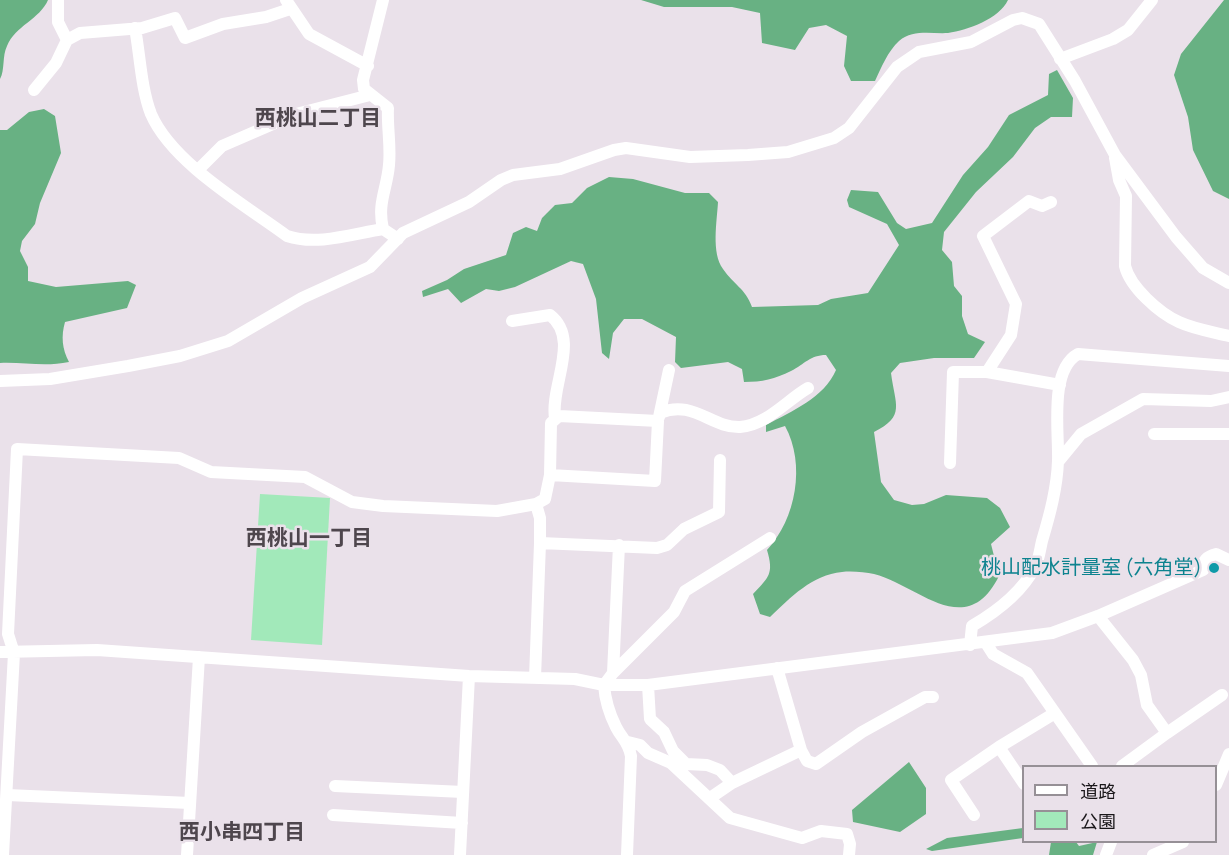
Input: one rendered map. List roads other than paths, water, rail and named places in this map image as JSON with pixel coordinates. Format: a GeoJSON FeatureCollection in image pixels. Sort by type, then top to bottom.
{"type":"FeatureCollection","features":[{"type":"Feature","properties":{"kind":"street"},"geometry":{"type":"LineString","coordinates":[[58,0],[58,22],[67,40]]}},
{"type":"Feature","properties":{"kind":"street"},"geometry":{"type":"LineString","coordinates":[[383,0],[363,80],[364,89],[388,108],[389,166],[381,198],[383,229]]}},
{"type":"Feature","properties":{"kind":"street"},"geometry":{"type":"LineString","coordinates":[[1060,59],[1113,39],[1128,30],[1152,0]]}},
{"type":"Feature","properties":{"kind":"street"},"geometry":{"type":"LineString","coordinates":[[34,90],[56,63],[67,40],[80,33],[142,28],[175,18],[185,38],[223,24],[266,17],[288,5],[309,34],[368,66]]}},
{"type":"Feature","properties":{"kind":"street"},"geometry":{"type":"LineString","coordinates":[[0,381],[50,380],[210,348],[228,341],[293,302],[370,267],[416,225],[469,202],[501,180],[513,175],[560,170],[614,150],[626,148],[690,157],[748,155],[788,152],[834,138],[849,128],[897,67],[919,52],[971,42],[1013,20],[1030,19],[1039,24],[1115,155],[1203,268],[1229,283]]}},
{"type":"Feature","properties":{"kind":"street"},"geometry":{"type":"LineString","coordinates":[[135,28],[150,110],[156,125],[198,170],[287,236],[298,240],[322,239],[383,229],[398,239]]}},
{"type":"Feature","properties":{"kind":"street"},"geometry":{"type":"LineString","coordinates":[[327,107],[363,80]]}},
{"type":"Feature","properties":{"kind":"street"},"geometry":{"type":"LineString","coordinates":[[198,170],[222,146],[296,114],[370,95]]}},
{"type":"Feature","properties":{"kind":"street"},"geometry":{"type":"LineString","coordinates":[[1115,155],[1119,180],[1126,196],[1125,266],[1127,274],[1154,305],[1178,322],[1229,336]]}},
{"type":"Feature","properties":{"kind":"street"},"geometry":{"type":"LineString","coordinates":[[987,372],[1011,335],[1016,304],[983,236],[1029,201],[1042,206],[1051,202]]}},
{"type":"Feature","properties":{"kind":"street"},"geometry":{"type":"LineString","coordinates":[[3,855],[14,653],[8,634],[5,538],[16,449],[179,458],[211,472],[305,477],[352,502],[383,506],[497,511],[536,504],[545,500],[550,476],[551,423],[555,418],[564,350],[561,327],[550,315],[512,321]]}},
{"type":"Feature","properties":{"kind":"street"},"geometry":{"type":"LineString","coordinates":[[970,645],[972,626],[992,614],[1011,597],[1035,567],[1050,518],[1058,462],[1060,385],[1065,366],[1070,358],[1078,354],[1229,366]]}},
{"type":"Feature","properties":{"kind":"street"},"geometry":{"type":"LineString","coordinates":[[550,476],[655,482],[659,417],[669,370]]}},
{"type":"Feature","properties":{"kind":"street"},"geometry":{"type":"LineString","coordinates":[[950,463],[953,372],[987,372],[1060,385]]}},
{"type":"Feature","properties":{"kind":"street"},"geometry":{"type":"LineString","coordinates":[[555,418],[559,416],[659,417],[669,409],[687,409],[733,426],[743,427],[777,412],[792,397],[808,388]]}},
{"type":"Feature","properties":{"kind":"street"},"geometry":{"type":"LineString","coordinates":[[1058,462],[1081,435],[1143,399],[1211,400],[1229,397]]}},
{"type":"Feature","properties":{"kind":"street"},"geometry":{"type":"LineString","coordinates":[[1154,434],[1229,434]]}},
{"type":"Feature","properties":{"kind":"street"},"geometry":{"type":"LineString","coordinates":[[540,543],[657,548],[667,545],[684,529],[719,512],[720,460]]}},
{"type":"Feature","properties":{"kind":"street"},"geometry":{"type":"LineString","coordinates":[[535,678],[540,543],[540,518],[536,504]]}},
{"type":"Feature","properties":{"kind":"street"},"geometry":{"type":"LineString","coordinates":[[627,855],[631,756],[628,742],[610,715],[604,685],[613,673],[674,612],[685,591],[770,538]]}},
{"type":"Feature","properties":{"kind":"street"},"geometry":{"type":"LineString","coordinates":[[613,673],[619,545]]}},
{"type":"Feature","properties":{"kind":"street"},"geometry":{"type":"LineString","coordinates":[[0,652],[97,650],[468,675],[575,679],[604,685],[648,685],[1053,633],[1203,570],[1204,560],[1209,556],[1216,554],[1229,560]]}},
{"type":"Feature","properties":{"kind":"street"},"geometry":{"type":"LineString","coordinates":[[1098,616],[1133,660],[1141,675],[1147,705],[1167,733]]}},
{"type":"Feature","properties":{"kind":"street"},"geometry":{"type":"LineString","coordinates":[[986,643],[993,654],[1027,673],[1091,765]]}},
{"type":"Feature","properties":{"kind":"street"},"geometry":{"type":"LineString","coordinates":[[187,855],[200,657]]}},
{"type":"Feature","properties":{"kind":"street"},"geometry":{"type":"LineString","coordinates":[[777,668],[801,750],[807,761],[816,764],[862,732],[925,698],[933,696]]}},
{"type":"Feature","properties":{"kind":"street"},"geometry":{"type":"LineString","coordinates":[[460,855],[468,675]]}},
{"type":"Feature","properties":{"kind":"street"},"geometry":{"type":"LineString","coordinates":[[648,685],[650,719],[664,732],[678,758],[686,764],[707,765],[720,771],[732,783]]}},
{"type":"Feature","properties":{"kind":"street"},"geometry":{"type":"LineString","coordinates":[[1123,765],[1222,695]]}},
{"type":"Feature","properties":{"kind":"street"},"geometry":{"type":"LineString","coordinates":[[974,814],[951,780],[1055,712]]}},
{"type":"Feature","properties":{"kind":"street"},"geometry":{"type":"LineString","coordinates":[[628,742],[640,745],[648,753],[671,763],[730,818],[802,838],[821,831],[847,834],[850,844],[849,855]]}},
{"type":"Feature","properties":{"kind":"street"},"geometry":{"type":"LineString","coordinates":[[999,747],[1022,782]]}},
{"type":"Feature","properties":{"kind":"street"},"geometry":{"type":"LineString","coordinates":[[710,798],[732,783],[801,750]]}},
{"type":"Feature","properties":{"kind":"street"},"geometry":{"type":"LineString","coordinates":[[1217,781],[1229,754]]}},
{"type":"Feature","properties":{"kind":"street"},"geometry":{"type":"LineString","coordinates":[[335,786],[463,792]]}},
{"type":"Feature","properties":{"kind":"street"},"geometry":{"type":"LineString","coordinates":[[6,795],[190,803]]}},
{"type":"Feature","properties":{"kind":"street"},"geometry":{"type":"LineString","coordinates":[[333,815],[462,823]]}},
{"type":"Feature","properties":{"kind":"street"},"geometry":{"type":"LineString","coordinates":[[1153,855],[1167,852],[1181,843]]}},
{"type":"Feature","properties":{"kind":"place","name":"桃山配水計量室 (六角堂)"},"geometry":{"type":"Point","coordinates":[1214,568]}},
{"type":"Feature","properties":{"kind":"district","name":"西桃山二丁目"},"geometry":{"type":"Point","coordinates":[318,119]}},
{"type":"Feature","properties":{"kind":"district","name":"西桃山一丁目"},"geometry":{"type":"Point","coordinates":[309,539]}},
{"type":"Feature","properties":{"kind":"district","name":"西小串四丁目"},"geometry":{"type":"Point","coordinates":[242,833]}}]}
